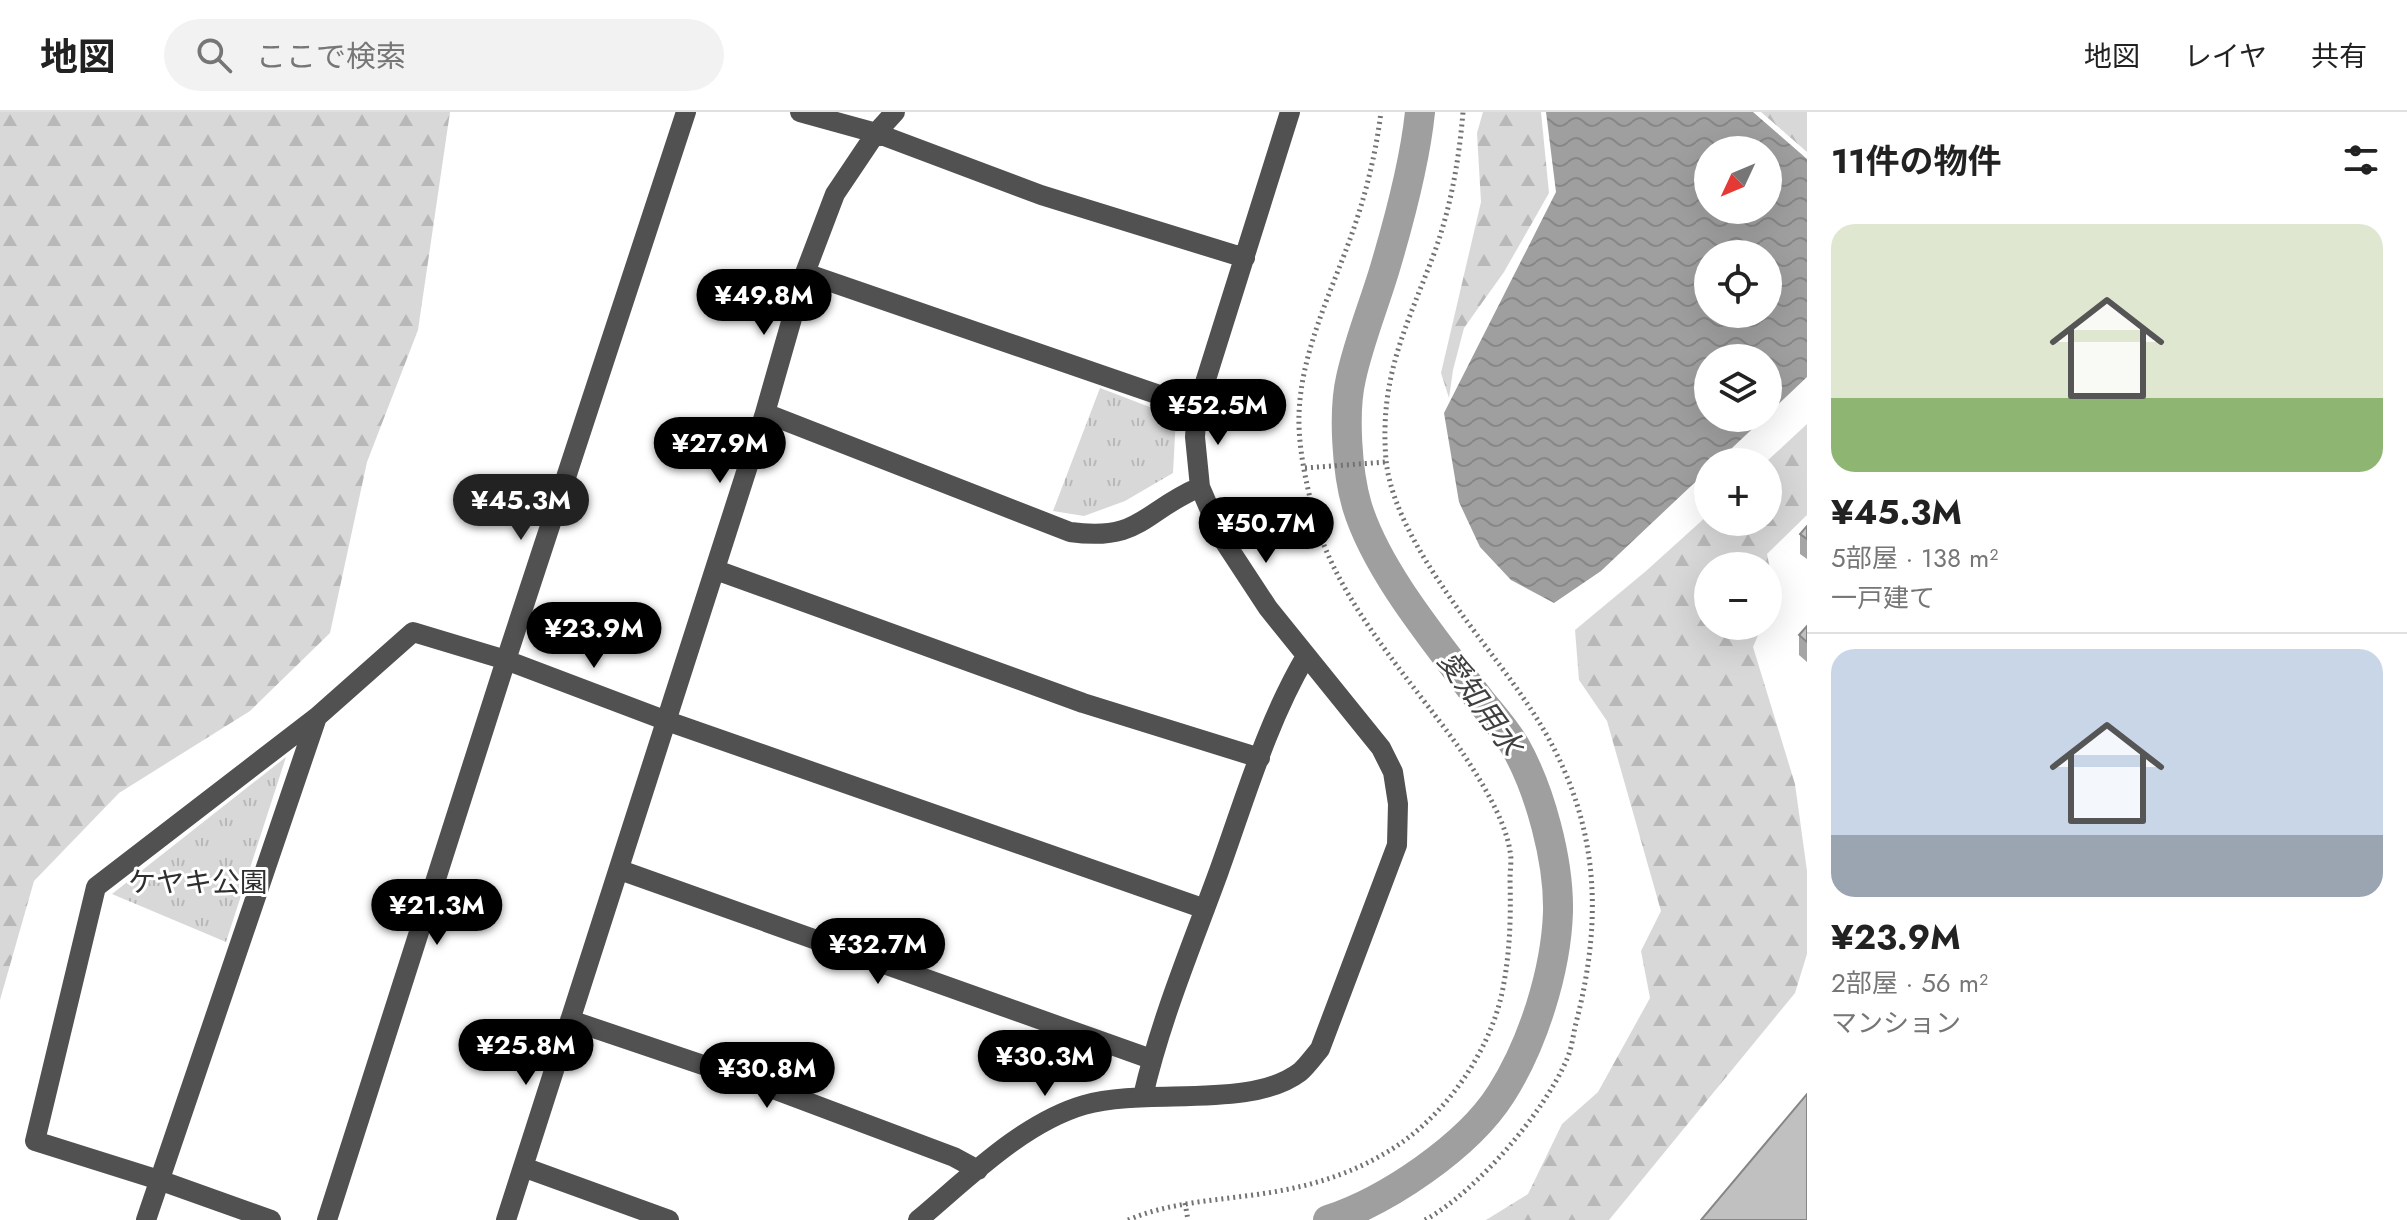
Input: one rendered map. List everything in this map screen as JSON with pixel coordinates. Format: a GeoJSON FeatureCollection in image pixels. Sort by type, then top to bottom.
{"type":"FeatureCollection","features":[{"type":"Feature","properties":{"kind":"street"},"geometry":{"type":"LineString","coordinates":[[327,1220],[686,112]]}},
{"type":"Feature","properties":{"kind":"street"},"geometry":{"type":"LineString","coordinates":[[800,112],[876,133],[1041,195],[1245,258]]}},
{"type":"Feature","properties":{"kind":"street"},"geometry":{"type":"LineString","coordinates":[[506,1220],[716,570],[805,273],[835,194],[876,133],[895,112]]}},
{"type":"Feature","properties":{"kind":"street"},"geometry":{"type":"LineString","coordinates":[[918,1220],[1039,1124],[1084,1105],[1143,1096],[1248,1093],[1273,1087],[1300,1072],[1320,1049],[1397,845],[1398,804],[1393,772],[1381,748],[1268,608],[1222,538],[1200,487],[1195,437],[1197,408],[1245,258],[1286,113]]}},
{"type":"Feature","properties":{"kind":"street"},"geometry":{"type":"LineString","coordinates":[[805,273],[1197,408]]}},
{"type":"Feature","properties":{"kind":"street"},"geometry":{"type":"LineString","coordinates":[[765,413],[1070,532],[1096,536],[1119,533],[1139,525],[1176,497],[1200,487]]}},
{"type":"Feature","properties":{"kind":"street"},"geometry":{"type":"LineString","coordinates":[[716,570],[1083,703],[1260,758]]}},
{"type":"Feature","properties":{"kind":"street"},"geometry":{"type":"LineString","coordinates":[[271,1220],[35,1141],[96,887],[317,717],[413,632],[506,660],[667,721],[1205,909]]}},
{"type":"Feature","properties":{"kind":"street"},"geometry":{"type":"LineString","coordinates":[[1143,1096],[1151,1059],[1260,758],[1293,677],[1306,656]]}},
{"type":"Feature","properties":{"kind":"street"},"geometry":{"type":"LineString","coordinates":[[146,1220],[317,717]]}},
{"type":"Feature","properties":{"kind":"street"},"geometry":{"type":"LineString","coordinates":[[620,870],[1151,1059]]}},
{"type":"Feature","properties":{"kind":"street"},"geometry":{"type":"LineString","coordinates":[[570,1020],[765,1086],[954,1157],[978,1170]]}},
{"type":"Feature","properties":{"kind":"street"},"geometry":{"type":"LineString","coordinates":[[523,1167],[669,1220]]}},
{"type":"Feature","properties":{"kind":"path"},"geometry":{"type":"LineString","coordinates":[[1425,1220],[1456,1197],[1520,1137],[1567,1059],[1591,958],[1594,885],[1590,850],[1570,783],[1535,715],[1425,564],[1400,511],[1386,462],[1390,371],[1403,328],[1435,250],[1453,190],[1463,112]]}},
{"type":"Feature","properties":{"kind":"path"},"geometry":{"type":"LineString","coordinates":[[1305,468],[1386,462]]}},
{"type":"Feature","properties":{"kind":"path"},"geometry":{"type":"LineString","coordinates":[[1185,1203],[1188,1220]]}},
{"type":"Feature","properties":{"kind":"green space"},"geometry":{"type":"Polygon","coordinates":[[[0,112],[450,112],[418,330],[367,462],[330,633],[250,711],[119,793],[34,881],[0,1000],[0,112]]]}},
{"type":"Feature","properties":{"kind":"green space"},"geometry":{"type":"Polygon","coordinates":[[[1483,112],[1541,112],[1549,193],[1504,272],[1464,328],[1449,398],[1441,373],[1481,202],[1477,133],[1483,112]]]}},
{"type":"Feature","properties":{"kind":"green space"},"geometry":{"type":"Polygon","coordinates":[[[1761,112],[1807,112],[1807,152],[1761,112]]]}},
{"type":"Feature","properties":{"kind":"green space"},"geometry":{"type":"Polygon","coordinates":[[[1100,388],[1176,417],[1173,473],[1125,501],[1084,516],[1053,511],[1100,388]]]}},
{"type":"Feature","properties":{"kind":"green space"},"geometry":{"type":"Polygon","coordinates":[[[1807,424],[1807,515],[1769,552],[1694,552],[1694,640],[1756,640],[1753,647],[1795,784],[1807,871],[1807,954],[1795,993],[1609,1220],[1486,1220],[1528,1194],[1562,1124],[1598,1092],[1650,998],[1641,951],[1661,911],[1607,721],[1579,680],[1575,630],[1694,528],[1694,536],[1782,536],[1781,448],[1807,424]]]}},
{"type":"Feature","properties":{"kind":"green space","name":"ケヤキ公園"},"geometry":{"type":"Polygon","coordinates":[[[286,757],[226,942],[112,894],[286,757]]]}},
{"type":"Feature","properties":{"kind":"water"},"geometry":{"type":"Polygon","coordinates":[[[1546,112],[1753,112],[1781,136],[1694,136],[1694,224],[1782,224],[1782,137],[1807,159],[1807,377],[1782,401],[1782,344],[1694,344],[1694,432],[1749,432],[1732,448],[1694,448],[1694,483],[1601,571],[1554,603],[1511,580],[1480,547],[1459,502],[1444,413],[1556,192],[1546,112]]]}},
{"type":"Feature","properties":{"kind":"building"},"geometry":{"type":"Polygon","coordinates":[[[1807,526],[1807,539],[1800,534],[1807,526]]]}},
{"type":"Feature","properties":{"kind":"building"},"geometry":{"type":"Polygon","coordinates":[[[1807,626],[1807,642],[1799,635],[1807,626]]]}},
{"type":"Feature","properties":{"kind":"building"},"geometry":{"type":"Polygon","coordinates":[[[1807,1094],[1807,1220],[1701,1220],[1807,1094]]]}},
{"type":"Feature","properties":{"kind":"waterway","name":"愛知用水"},"geometry":{"type":"LineString","coordinates":[[1328,1220],[1375,1200],[1400,1185],[1447,1152],[1487,1114],[1513,1074],[1533,1030],[1548,982],[1558,912],[1555,870],[1546,826],[1524,764],[1507,734],[1394,582],[1366,531],[1351,476],[1347,442],[1351,378],[1401,211],[1420,112]]}}]}
